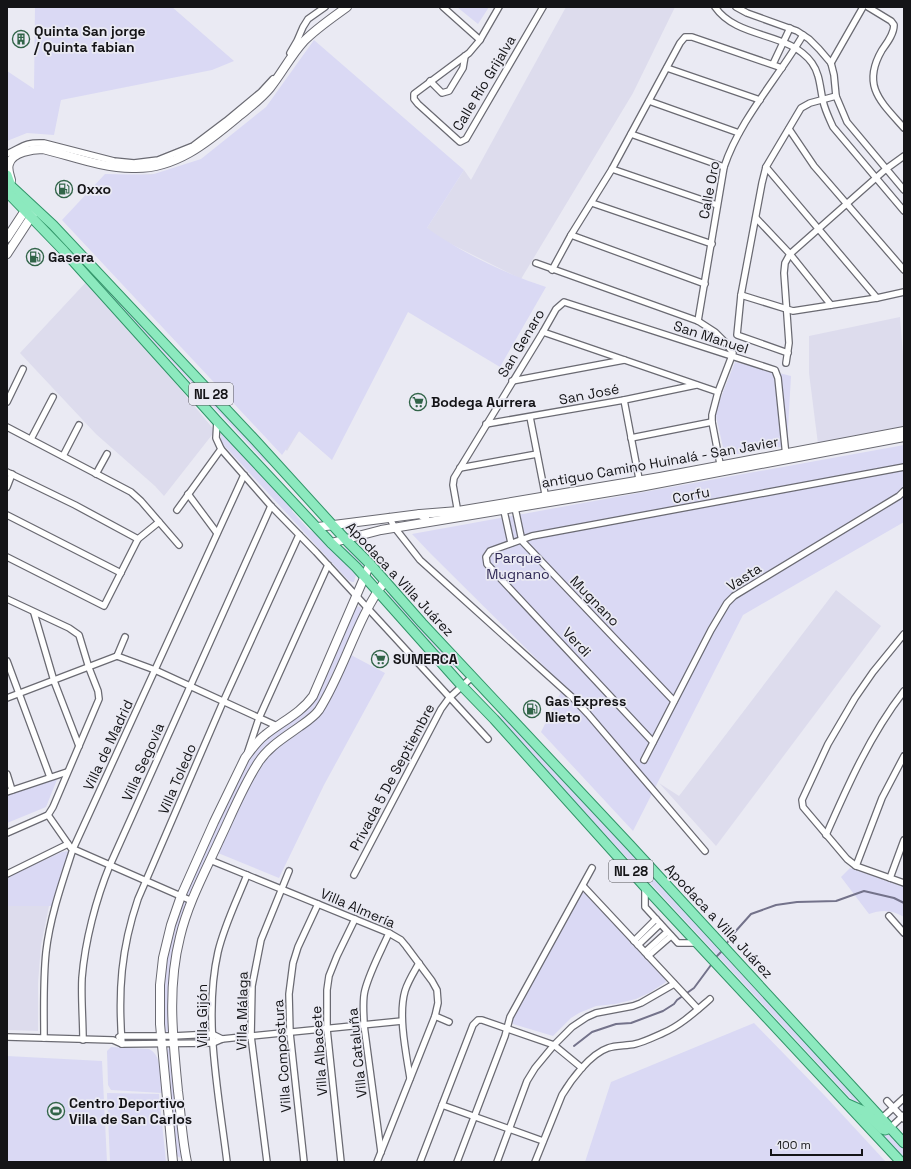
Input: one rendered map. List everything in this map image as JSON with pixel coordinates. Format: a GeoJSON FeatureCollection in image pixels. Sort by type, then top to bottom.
{"type":"FeatureCollection","features":[{"type":"Feature","properties":{"kind":"main road","name":"Apodaca a Villa Juárez"},"geometry":{"type":"LineString","coordinates":[[7,175],[10,189],[217,422],[364,576],[645,887],[901,1162]]}},
{"type":"Feature","properties":{"kind":"main road","name":"Apodaca a Villa Juárez"},"geometry":{"type":"LineString","coordinates":[[30,210],[53,225],[256,441],[332,525],[385,580],[472,677],[625,840],[904,1143]]}},
{"type":"Feature","properties":{"kind":"main road"},"geometry":{"type":"LineString","coordinates":[[170,369],[179,360]]}},
{"type":"Feature","properties":{"kind":"main road"},"geometry":{"type":"LineString","coordinates":[[846,1104],[864,1111],[882,1129],[886,1130],[890,1128]]}},
{"type":"Feature","properties":{"kind":"street"},"geometry":{"type":"LineString","coordinates":[[10,189],[8,165],[9,157],[23,144],[33,142],[44,143],[114,161],[134,163],[158,160],[193,146],[261,92],[273,78],[298,41],[303,27],[308,19],[325,7]]}},
{"type":"Feature","properties":{"kind":"street"},"geometry":{"type":"LineString","coordinates":[[9,157],[28,151],[43,149],[98,163],[132,168],[146,168],[177,160],[194,152],[208,142],[264,95],[303,42],[320,26],[347,7]]}},
{"type":"Feature","properties":{"kind":"street"},"geometry":{"type":"LineString","coordinates":[[443,7],[480,40]]}},
{"type":"Feature","properties":{"kind":"street"},"geometry":{"type":"LineString","coordinates":[[465,56],[463,68],[449,91],[442,93],[430,81],[473,49],[480,40],[499,7]]}},
{"type":"Feature","properties":{"kind":"street","name":"Calle Río Grijalva"},"geometry":{"type":"LineString","coordinates":[[430,81],[414,94],[414,99],[460,142],[464,141],[544,7]]}},
{"type":"Feature","properties":{"kind":"street"},"geometry":{"type":"LineString","coordinates":[[715,7],[725,17],[734,23],[784,42],[795,48],[812,62],[817,70],[826,111],[833,127],[904,211]]}},
{"type":"Feature","properties":{"kind":"street"},"geometry":{"type":"LineString","coordinates":[[736,7],[747,13],[803,34],[819,49],[831,63],[836,96],[847,122],[904,190]]}},
{"type":"Feature","properties":{"kind":"street"},"geometry":{"type":"LineString","coordinates":[[831,63],[863,7]]}},
{"type":"Feature","properties":{"kind":"street"},"geometry":{"type":"LineString","coordinates":[[868,7],[891,21],[894,25],[893,32],[875,64],[873,82],[879,99],[904,128]]}},
{"type":"Feature","properties":{"kind":"street"},"geometry":{"type":"LineString","coordinates":[[773,64],[790,28]]}},
{"type":"Feature","properties":{"kind":"street","name":"Calle Oro"},"geometry":{"type":"LineString","coordinates":[[698,321],[712,244],[717,205],[728,153],[739,133],[803,34]]}},
{"type":"Feature","properties":{"kind":"street"},"geometry":{"type":"LineString","coordinates":[[552,270],[612,169],[683,40],[688,36],[782,68]]}},
{"type":"Feature","properties":{"kind":"street"},"geometry":{"type":"LineString","coordinates":[[667,68],[760,100]]}},
{"type":"Feature","properties":{"kind":"street"},"geometry":{"type":"LineString","coordinates":[[788,353],[737,335],[741,295],[766,167],[801,108],[810,103],[836,96]]}},
{"type":"Feature","properties":{"kind":"street"},"geometry":{"type":"LineString","coordinates":[[649,101],[739,133]]}},
{"type":"Feature","properties":{"kind":"street"},"geometry":{"type":"LineString","coordinates":[[789,129],[814,166],[904,270]]}},
{"type":"Feature","properties":{"kind":"street"},"geometry":{"type":"LineString","coordinates":[[631,134],[724,168]]}},
{"type":"Feature","properties":{"kind":"street"},"geometry":{"type":"LineString","coordinates":[[786,363],[789,343],[784,273],[785,263],[790,254],[819,230],[876,178],[904,156]]}},
{"type":"Feature","properties":{"kind":"street"},"geometry":{"type":"LineString","coordinates":[[766,167],[877,298]]}},
{"type":"Feature","properties":{"kind":"street"},"geometry":{"type":"LineString","coordinates":[[612,169],[717,205]]}},
{"type":"Feature","properties":{"kind":"street"},"geometry":{"type":"LineString","coordinates":[[592,203],[712,244]]}},
{"type":"Feature","properties":{"kind":"street"},"geometry":{"type":"LineString","coordinates":[[7,238],[30,210]]}},
{"type":"Feature","properties":{"kind":"street"},"geometry":{"type":"LineString","coordinates":[[7,254],[30,210]]}},
{"type":"Feature","properties":{"kind":"street"},"geometry":{"type":"LineString","coordinates":[[756,218],[790,254],[831,305]]}},
{"type":"Feature","properties":{"kind":"street"},"geometry":{"type":"LineString","coordinates":[[572,235],[705,284]]}},
{"type":"Feature","properties":{"kind":"street"},"geometry":{"type":"LineString","coordinates":[[536,263],[698,321],[715,332],[724,341],[731,349],[732,357],[718,392],[712,415],[721,468]]}},
{"type":"Feature","properties":{"kind":"street"},"geometry":{"type":"LineString","coordinates":[[741,295],[787,310],[798,311],[904,292]]}},
{"type":"Feature","properties":{"kind":"street","name":"San Manuel"},"geometry":{"type":"LineString","coordinates":[[556,309],[562,302],[567,302],[775,370],[778,378],[786,456]]}},
{"type":"Feature","properties":{"kind":"street","name":"San Genaro"},"geometry":{"type":"LineString","coordinates":[[458,514],[453,481],[556,309]]}},
{"type":"Feature","properties":{"kind":"street"},"geometry":{"type":"LineString","coordinates":[[543,332],[718,392]]}},
{"type":"Feature","properties":{"kind":"street"},"geometry":{"type":"LineString","coordinates":[[512,381],[625,360]]}},
{"type":"Feature","properties":{"kind":"street"},"geometry":{"type":"LineString","coordinates":[[7,402],[24,369]]}},
{"type":"Feature","properties":{"kind":"street","name":"San José"},"geometry":{"type":"LineString","coordinates":[[486,424],[624,400],[696,385]]}},
{"type":"Feature","properties":{"kind":"street"},"geometry":{"type":"LineString","coordinates":[[31,439],[53,397]]}},
{"type":"Feature","properties":{"kind":"street"},"geometry":{"type":"LineString","coordinates":[[624,400],[640,484]]}},
{"type":"Feature","properties":{"kind":"street"},"geometry":{"type":"LineString","coordinates":[[530,417],[546,499]]}},
{"type":"Feature","properties":{"kind":"street"},"geometry":{"type":"LineString","coordinates":[[217,422],[216,438],[221,450],[271,506],[328,565],[488,739]]}},
{"type":"Feature","properties":{"kind":"street"},"geometry":{"type":"LineString","coordinates":[[631,438],[712,422]]}},
{"type":"Feature","properties":{"kind":"street"},"geometry":{"type":"LineString","coordinates":[[63,456],[79,425]]}},
{"type":"Feature","properties":{"kind":"street"},"geometry":{"type":"LineString","coordinates":[[7,427],[131,492],[141,501],[179,545]]}},
{"type":"Feature","properties":{"kind":"street","name":"antiguo Camino Huinalá - San Javier"},"geometry":{"type":"LineString","coordinates":[[786,456],[904,431]]}},
{"type":"Feature","properties":{"kind":"street"},"geometry":{"type":"LineString","coordinates":[[331,543],[395,528],[432,523],[458,514],[504,510],[546,499],[640,484],[786,456],[904,437]]}},
{"type":"Feature","properties":{"kind":"street"},"geometry":{"type":"LineString","coordinates":[[177,510],[221,450]]}},
{"type":"Feature","properties":{"kind":"street"},"geometry":{"type":"LineString","coordinates":[[96,474],[107,454]]}},
{"type":"Feature","properties":{"kind":"street"},"geometry":{"type":"LineString","coordinates":[[460,468],[537,454]]}},
{"type":"Feature","properties":{"kind":"street","name":"Corfu"},"geometry":{"type":"LineString","coordinates":[[486,557],[490,551],[532,536],[904,467]]}},
{"type":"Feature","properties":{"kind":"street"},"geometry":{"type":"LineString","coordinates":[[7,487],[10,473],[138,539]]}},
{"type":"Feature","properties":{"kind":"street","name":"Villa de Madrid"},"geometry":{"type":"LineString","coordinates":[[44,1038],[46,950],[57,895],[73,849],[244,475]]}},
{"type":"Feature","properties":{"kind":"street","name":"Vasta"},"geometry":{"type":"LineString","coordinates":[[644,760],[714,625],[727,603],[734,596],[899,496],[904,491]]}},
{"type":"Feature","properties":{"kind":"street"},"geometry":{"type":"LineString","coordinates":[[188,494],[217,533]]}},
{"type":"Feature","properties":{"kind":"street","name":"antiguo Camino Huinalá - San Javier"},"geometry":{"type":"LineString","coordinates":[[318,528],[389,517],[420,514],[458,514],[546,499]]}},
{"type":"Feature","properties":{"kind":"street","name":"Villa Segovia"},"geometry":{"type":"LineString","coordinates":[[83,1040],[82,990],[84,963],[94,913],[102,885],[271,506]]}},
{"type":"Feature","properties":{"kind":"street"},"geometry":{"type":"LineString","coordinates":[[515,508],[522,540]]}},
{"type":"Feature","properties":{"kind":"street"},"geometry":{"type":"LineString","coordinates":[[504,510],[511,543]]}},
{"type":"Feature","properties":{"kind":"street"},"geometry":{"type":"LineString","coordinates":[[420,514],[432,523]]}},
{"type":"Feature","properties":{"kind":"street"},"geometry":{"type":"LineString","coordinates":[[7,515],[121,573]]}},
{"type":"Feature","properties":{"kind":"street"},"geometry":{"type":"LineString","coordinates":[[389,517],[395,528],[420,560],[573,698],[705,851]]}},
{"type":"Feature","properties":{"kind":"street"},"geometry":{"type":"LineString","coordinates":[[7,557],[103,606],[106,605],[138,539],[159,522]]}},
{"type":"Feature","properties":{"kind":"street","name":"Villa Toledo"},"geometry":{"type":"LineString","coordinates":[[122,1044],[119,1012],[124,952],[130,922],[146,881],[223,702],[299,535]]}},
{"type":"Feature","properties":{"kind":"street","name":"Mugnano"},"geometry":{"type":"LineString","coordinates":[[522,540],[674,702]]}},
{"type":"Feature","properties":{"kind":"street","name":"Verdi"},"geometry":{"type":"LineString","coordinates":[[486,557],[487,564],[653,742]]}},
{"type":"Feature","properties":{"kind":"street"},"geometry":{"type":"LineString","coordinates":[[245,758],[259,740],[308,703],[313,696],[318,688],[370,564]]}},
{"type":"Feature","properties":{"kind":"street"},"geometry":{"type":"LineString","coordinates":[[173,1162],[161,1044],[160,984],[163,958],[171,925],[181,896],[245,758],[259,718],[328,565]]}},
{"type":"Feature","properties":{"kind":"street"},"geometry":{"type":"LineString","coordinates":[[178,1162],[187,1162],[174,1040],[172,992],[173,967],[180,936],[192,901],[235,805],[257,765],[272,747],[314,715],[328,693],[367,607],[385,580]]}},
{"type":"Feature","properties":{"kind":"street"},"geometry":{"type":"LineString","coordinates":[[7,599],[76,632],[81,638],[99,698],[48,815],[7,833]]}},
{"type":"Feature","properties":{"kind":"street"},"geometry":{"type":"LineString","coordinates":[[34,613],[54,681],[79,746]]}},
{"type":"Feature","properties":{"kind":"street"},"geometry":{"type":"LineString","coordinates":[[904,634],[873,672],[855,698],[828,744],[802,797],[803,807],[842,855],[856,866],[904,883]]}},
{"type":"Feature","properties":{"kind":"street"},"geometry":{"type":"LineString","coordinates":[[117,656],[125,637]]}},
{"type":"Feature","properties":{"kind":"street"},"geometry":{"type":"LineString","coordinates":[[7,698],[89,668],[117,656],[155,670],[277,726]]}},
{"type":"Feature","properties":{"kind":"street"},"geometry":{"type":"LineString","coordinates":[[7,661],[50,777]]}},
{"type":"Feature","properties":{"kind":"street","name":"Privada 5 De Septiembre"},"geometry":{"type":"LineString","coordinates":[[354,875],[441,709],[449,698],[472,677]]}},
{"type":"Feature","properties":{"kind":"street"},"geometry":{"type":"LineString","coordinates":[[318,688],[328,693]]}},
{"type":"Feature","properties":{"kind":"street"},"geometry":{"type":"LineString","coordinates":[[826,835],[852,775],[865,751],[883,721],[904,692]]}},
{"type":"Feature","properties":{"kind":"street"},"geometry":{"type":"LineString","coordinates":[[856,866],[882,798],[904,756]]}},
{"type":"Feature","properties":{"kind":"street"},"geometry":{"type":"LineString","coordinates":[[245,758],[257,765]]}},
{"type":"Feature","properties":{"kind":"street"},"geometry":{"type":"LineString","coordinates":[[7,774],[10,791],[67,772]]}},
{"type":"Feature","properties":{"kind":"street"},"geometry":{"type":"LineString","coordinates":[[48,815],[73,849],[192,901]]}},
{"type":"Feature","properties":{"kind":"street"},"geometry":{"type":"LineString","coordinates":[[890,878],[904,840]]}},
{"type":"Feature","properties":{"kind":"street"},"geometry":{"type":"LineString","coordinates":[[7,874],[68,844]]}},
{"type":"Feature","properties":{"kind":"street","name":"Villa Almería"},"geometry":{"type":"LineString","coordinates":[[210,860],[389,933],[401,940],[438,991],[438,1003],[435,1016],[377,1162]]}},
{"type":"Feature","properties":{"kind":"street"},"geometry":{"type":"LineString","coordinates":[[458,1162],[508,1028],[510,1017],[592,868]]}},
{"type":"Feature","properties":{"kind":"street","name":"Villa Málaga"},"geometry":{"type":"LineString","coordinates":[[267,1162],[251,1036],[252,986],[261,940],[289,871]]}},
{"type":"Feature","properties":{"kind":"street","name":"Villa Gijón"},"geometry":{"type":"LineString","coordinates":[[227,1162],[212,1034],[213,987],[218,954],[228,922],[247,875]]}},
{"type":"Feature","properties":{"kind":"street"},"geometry":{"type":"LineString","coordinates":[[583,886],[698,1009]]}},
{"type":"Feature","properties":{"kind":"street"},"geometry":{"type":"LineString","coordinates":[[645,887],[645,907],[669,934],[678,943],[698,943]]}},
{"type":"Feature","properties":{"kind":"street","name":"Villa Compostura"},"geometry":{"type":"LineString","coordinates":[[304,1162],[290,1033],[289,994],[293,964],[298,947],[318,904]]}},
{"type":"Feature","properties":{"kind":"street"},"geometry":{"type":"LineString","coordinates":[[889,916],[903,932]]}},
{"type":"Feature","properties":{"kind":"street","name":"Villa Albacete"},"geometry":{"type":"LineString","coordinates":[[341,1162],[327,1029],[327,990],[337,956],[355,919]]}},
{"type":"Feature","properties":{"kind":"street"},"geometry":{"type":"LineString","coordinates":[[636,943],[658,922]]}},
{"type":"Feature","properties":{"kind":"street","name":"Villa Cataluña"},"geometry":{"type":"LineString","coordinates":[[381,1152],[364,1025],[364,992],[389,933]]}},
{"type":"Feature","properties":{"kind":"street"},"geometry":{"type":"LineString","coordinates":[[647,954],[669,934]]}},
{"type":"Feature","properties":{"kind":"street"},"geometry":{"type":"LineString","coordinates":[[410,1079],[402,1021],[402,1004],[409,979],[419,963]]}},
{"type":"Feature","properties":{"kind":"street"},"geometry":{"type":"LineString","coordinates":[[496,1162],[527,1081],[535,1068],[554,1045],[572,1027],[596,1013],[641,1004],[674,984]]}},
{"type":"Feature","properties":{"kind":"street"},"geometry":{"type":"LineString","coordinates":[[535,1162],[562,1095],[582,1068],[599,1052],[610,1047],[636,1044],[665,1032],[710,999]]}},
{"type":"Feature","properties":{"kind":"street"},"geometry":{"type":"LineString","coordinates":[[435,1016],[449,1022]]}},
{"type":"Feature","properties":{"kind":"street"},"geometry":{"type":"LineString","coordinates":[[420,1162],[473,1025],[476,1022],[482,1020],[554,1045],[582,1068]]}},
{"type":"Feature","properties":{"kind":"street"},"geometry":{"type":"LineString","coordinates":[[114,1040],[121,1036],[161,1036],[174,1040],[213,1043],[222,1039],[402,1021]]}},
{"type":"Feature","properties":{"kind":"street"},"geometry":{"type":"LineString","coordinates":[[7,1037],[114,1040],[122,1044],[161,1044],[174,1040],[212,1034],[222,1039]]}},
{"type":"Feature","properties":{"kind":"street"},"geometry":{"type":"LineString","coordinates":[[881,1119],[904,1098]]}},
{"type":"Feature","properties":{"kind":"street"},"geometry":{"type":"LineString","coordinates":[[887,1101],[903,1117],[890,1128]]}},
{"type":"Feature","properties":{"kind":"street"},"geometry":{"type":"LineString","coordinates":[[442,1105],[543,1141]]}},
{"type":"Feature","properties":{"kind":"shaded area"},"geometry":{"type":"Polygon","coordinates":[[[566,7],[675,7],[633,93],[521,279],[447,242],[327,455],[299,431],[287,451],[241,393],[139,202],[127,175],[175,173],[427,228],[464,170],[471,180],[566,7]]]}},
{"type":"Feature","properties":{"kind":"shaded area"},"geometry":{"type":"Polygon","coordinates":[[[89,279],[215,431],[164,496],[155,486],[96,434],[20,353],[89,279]]]}},
{"type":"Feature","properties":{"kind":"shaded area"},"geometry":{"type":"Polygon","coordinates":[[[900,317],[904,368],[904,427],[818,444],[809,373],[809,336],[900,317]]]}},
{"type":"Feature","properties":{"kind":"shaded area"},"geometry":{"type":"Polygon","coordinates":[[[836,590],[881,626],[716,846],[659,783],[679,796],[836,590]]]}},
{"type":"Feature","properties":{"kind":"shaded area"},"geometry":{"type":"Polygon","coordinates":[[[7,906],[49,906],[41,945],[38,983],[38,1031],[7,1030],[7,906]]]}},
{"type":"Feature","properties":{"kind":"green space"},"geometry":{"type":"Polygon","coordinates":[[[35,7],[172,7],[234,61],[212,70],[61,100],[54,135],[27,133],[7,141],[7,71],[34,89],[35,7]]]}},
{"type":"Feature","properties":{"kind":"green space"},"geometry":{"type":"Polygon","coordinates":[[[457,7],[489,7],[478,24],[457,7]]]}},
{"type":"Feature","properties":{"kind":"green space"},"geometry":{"type":"Polygon","coordinates":[[[314,40],[464,170],[427,228],[455,246],[485,262],[515,276],[546,287],[500,367],[408,312],[332,460],[299,431],[282,455],[62,220],[105,174],[151,175],[201,159],[266,107],[314,40]]]}},
{"type":"Feature","properties":{"kind":"green space"},"geometry":{"type":"Polygon","coordinates":[[[74,256],[83,263],[275,468],[263,460],[74,256]]]}},
{"type":"Feature","properties":{"kind":"green space"},"geometry":{"type":"Polygon","coordinates":[[[735,362],[791,376],[787,446],[725,456],[715,412],[735,362]]]}},
{"type":"Feature","properties":{"kind":"green space"},"geometry":{"type":"Polygon","coordinates":[[[222,429],[292,505],[292,511],[309,530],[318,534],[356,575],[354,582],[348,580],[221,442],[222,429]]]}},
{"type":"Feature","properties":{"kind":"green space","name":"Parque Mugnano"},"geometry":{"type":"Polygon","coordinates":[[[904,445],[904,522],[743,615],[633,831],[541,732],[564,686],[412,534],[904,445]]]}},
{"type":"Feature","properties":{"kind":"green space"},"geometry":{"type":"Polygon","coordinates":[[[344,542],[366,567],[365,570],[348,553],[343,544],[344,542]]]}},
{"type":"Feature","properties":{"kind":"green space"},"geometry":{"type":"Polygon","coordinates":[[[388,595],[391,595],[457,667],[455,668],[388,597],[388,595]]]}},
{"type":"Feature","properties":{"kind":"green space"},"geometry":{"type":"Polygon","coordinates":[[[356,606],[360,607],[362,611],[318,704],[307,716],[270,743],[249,769],[199,877],[181,923],[169,1031],[165,1032],[164,967],[180,906],[250,755],[261,742],[304,711],[329,665],[356,606]]]}},
{"type":"Feature","properties":{"kind":"green space"},"geometry":{"type":"Polygon","coordinates":[[[351,655],[385,673],[324,785],[279,878],[218,853],[263,759],[327,703],[351,655]]]}},
{"type":"Feature","properties":{"kind":"green space"},"geometry":{"type":"Polygon","coordinates":[[[503,713],[860,1101],[855,1102],[848,1096],[500,720],[499,717],[503,713]]]}},
{"type":"Feature","properties":{"kind":"green space"},"geometry":{"type":"Polygon","coordinates":[[[58,777],[46,807],[7,823],[7,795],[58,777]]]}},
{"type":"Feature","properties":{"kind":"green space"},"geometry":{"type":"Polygon","coordinates":[[[68,851],[52,906],[7,906],[7,877],[62,852],[68,851]]]}},
{"type":"Feature","properties":{"kind":"green space"},"geometry":{"type":"Polygon","coordinates":[[[850,868],[904,887],[904,917],[887,911],[878,911],[869,914],[841,877],[850,868]]]}},
{"type":"Feature","properties":{"kind":"green space"},"geometry":{"type":"Polygon","coordinates":[[[585,892],[664,977],[666,982],[636,999],[615,1004],[596,1006],[579,1013],[571,1018],[553,1036],[513,1024],[511,1020],[581,894],[585,892]]]}},
{"type":"Feature","properties":{"kind":"green space"},"geometry":{"type":"Polygon","coordinates":[[[754,1023],[826,1097],[886,1162],[585,1162],[611,1082],[754,1023]]]}},
{"type":"Feature","properties":{"kind":"green space"},"geometry":{"type":"Polygon","coordinates":[[[111,1047],[149,1049],[154,1052],[159,1063],[162,1093],[111,1090],[108,1085],[107,1051],[111,1047]]]}},
{"type":"Feature","properties":{"kind":"green space"},"geometry":{"type":"Polygon","coordinates":[[[168,1048],[171,1049],[183,1156],[181,1158],[177,1156],[166,1050],[168,1048]]]}},
{"type":"Feature","properties":{"kind":"green space","name":"Centro Deportivo Villa de San Carlos"},"geometry":{"type":"Polygon","coordinates":[[[7,1056],[102,1061],[107,1162],[7,1162],[7,1056]]]}},
{"type":"Feature","properties":{"kind":"green space"},"geometry":{"type":"Polygon","coordinates":[[[107,1093],[159,1094],[166,1162],[110,1162],[107,1093]]]}},
{"type":"Feature","properties":{"kind":"green space"},"geometry":{"type":"Polygon","coordinates":[[[865,1117],[890,1132],[904,1146],[904,1158],[865,1117]]]}},
{"type":"Feature","properties":{"kind":"waterway"},"geometry":{"type":"LineString","coordinates":[[727,943],[751,914],[776,905],[797,902],[836,901],[864,891],[894,898],[904,903]]}},
{"type":"Feature","properties":{"kind":"waterway"},"geometry":{"type":"LineString","coordinates":[[717,956],[721,952]]}},
{"type":"Feature","properties":{"kind":"waterway"},"geometry":{"type":"LineString","coordinates":[[574,1046],[592,1032],[616,1024],[631,1023],[663,1011],[694,988],[711,965]]}},
{"type":"Feature","properties":{"kind":"place","name":"Quinta San jorge / Quinta fabian"},"geometry":{"type":"Point","coordinates":[21,39]}},
{"type":"Feature","properties":{"kind":"place","name":"Oxxo"},"geometry":{"type":"Point","coordinates":[64,189]}},
{"type":"Feature","properties":{"kind":"place","name":"Gasera"},"geometry":{"type":"Point","coordinates":[35,257]}},
{"type":"Feature","properties":{"kind":"place","name":"Bodega Aurrera"},"geometry":{"type":"Point","coordinates":[418,402]}},
{"type":"Feature","properties":{"kind":"place","name":"SUMERCA"},"geometry":{"type":"Point","coordinates":[380,659]}},
{"type":"Feature","properties":{"kind":"place","name":"Gas Express Nieto"},"geometry":{"type":"Point","coordinates":[532,709]}},
{"type":"Feature","properties":{"kind":"place","name":"Centro Deportivo Villa de San Carlos"},"geometry":{"type":"Point","coordinates":[56,1111]}}]}
